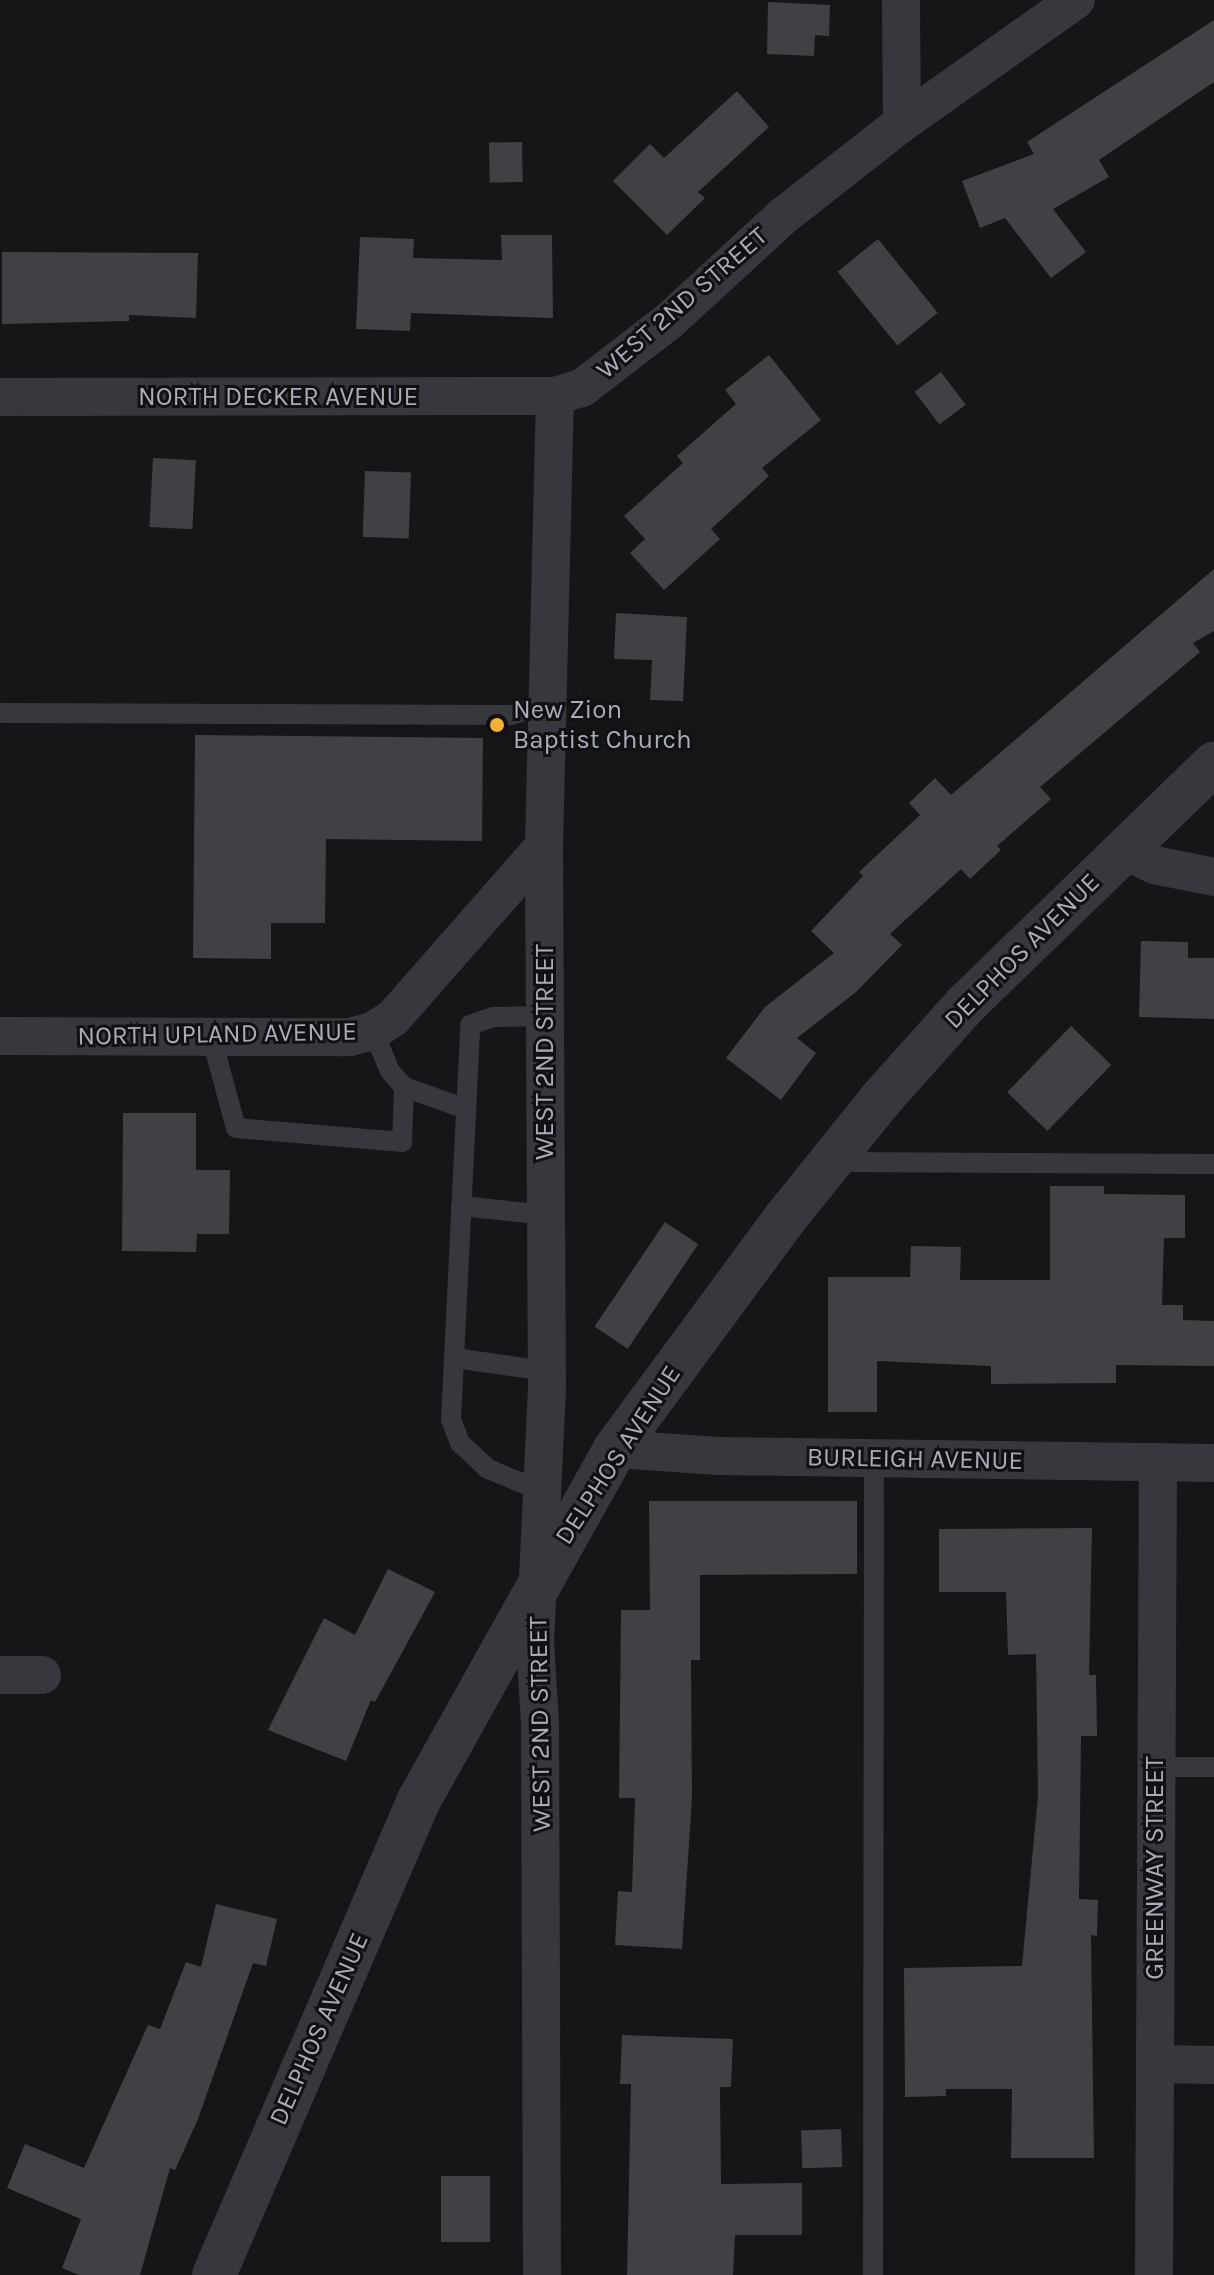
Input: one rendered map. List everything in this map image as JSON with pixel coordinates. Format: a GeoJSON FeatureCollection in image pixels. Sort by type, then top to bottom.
{"type":"FeatureCollection","features":[{"type":"Feature","properties":{"kind":"street"},"geometry":{"type":"LineString","coordinates":[[901,0],[902,123]]}},
{"type":"Feature","properties":{"kind":"street"},"geometry":{"type":"LineString","coordinates":[[902,123],[1076,0]]}},
{"type":"Feature","properties":{"kind":"street","name":"WEST 2ND STREET"},"geometry":{"type":"LineString","coordinates":[[542,2275],[543,1998],[535,1642],[542,1575],[546,1371],[544,846],[555,396],[595,380],[669,321],[782,217],[902,123]]}},
{"type":"Feature","properties":{"kind":"street","name":"NORTH DECKER AVENUE"},"geometry":{"type":"LineString","coordinates":[[0,397],[555,396]]}},
{"type":"Feature","properties":{"kind":"street","name":"DELPHOS AVENUE"},"geometry":{"type":"LineString","coordinates":[[214,2275],[419,1800],[615,1449],[831,1162],[965,1005],[1214,764]]}},
{"type":"Feature","properties":{"kind":"street","name":"NORTH UPLAND AVENUE"},"geometry":{"type":"LineString","coordinates":[[0,1036],[350,1037],[373,1031],[393,1018],[544,846]]}},
{"type":"Feature","properties":{"kind":"street"},"geometry":{"type":"LineString","coordinates":[[1123,849],[1154,865],[1214,877]]}},
{"type":"Feature","properties":{"kind":"street","name":"BURLEIGH AVENUE"},"geometry":{"type":"LineString","coordinates":[[615,1449],[874,1458],[1214,1463]]}},
{"type":"Feature","properties":{"kind":"street","name":"GREENWAY STREET"},"geometry":{"type":"LineString","coordinates":[[1154,2275],[1158,1462]]}},
{"type":"Feature","properties":{"kind":"street"},"geometry":{"type":"LineString","coordinates":[[0,1675],[42,1675]]}},
{"type":"Feature","properties":{"kind":"street"},"geometry":{"type":"LineString","coordinates":[[1155,2064],[1214,2065]]}},
{"type":"Feature","properties":{"kind":"lane"},"geometry":{"type":"LineString","coordinates":[[0,713],[511,715],[546,705]]}},
{"type":"Feature","properties":{"kind":"lane"},"geometry":{"type":"LineString","coordinates":[[544,1492],[488,1469],[460,1443],[451,1420],[470,1025],[493,1017],[545,1016]]}},
{"type":"Feature","properties":{"kind":"lane"},"geometry":{"type":"LineString","coordinates":[[373,1031],[390,1071],[404,1087],[466,1109]]}},
{"type":"Feature","properties":{"kind":"lane"},"geometry":{"type":"LineString","coordinates":[[211,1036],[236,1128],[402,1142],[404,1087]]}},
{"type":"Feature","properties":{"kind":"lane"},"geometry":{"type":"LineString","coordinates":[[831,1162],[1214,1164]]}},
{"type":"Feature","properties":{"kind":"lane"},"geometry":{"type":"LineString","coordinates":[[461,1206],[546,1215]]}},
{"type":"Feature","properties":{"kind":"lane"},"geometry":{"type":"LineString","coordinates":[[454,1358],[546,1371]]}},
{"type":"Feature","properties":{"kind":"lane"},"geometry":{"type":"LineString","coordinates":[[873,2275],[874,1458]]}},
{"type":"Feature","properties":{"kind":"lane"},"geometry":{"type":"LineString","coordinates":[[1155,1767],[1214,1767]]}},
{"type":"Feature","properties":{"kind":"building"},"geometry":{"type":"Polygon","coordinates":[[[768,2],[830,5],[829,36],[815,35],[814,56],[767,54],[768,2]]]}},
{"type":"Feature","properties":{"kind":"building"},"geometry":{"type":"Polygon","coordinates":[[[1214,20],[1214,82],[1099,160],[1109,177],[1053,209],[1086,252],[1051,278],[1005,218],[980,228],[962,181],[1034,154],[1027,142],[1214,20]]]}},
{"type":"Feature","properties":{"kind":"building"},"geometry":{"type":"Polygon","coordinates":[[[737,91],[769,127],[698,192],[705,198],[667,235],[613,181],[650,144],[664,158],[737,91]]]}},
{"type":"Feature","properties":{"kind":"building"},"geometry":{"type":"Polygon","coordinates":[[[522,142],[523,182],[490,183],[489,143],[522,142]]]}},
{"type":"Feature","properties":{"kind":"building"},"geometry":{"type":"Polygon","coordinates":[[[501,235],[552,235],[553,318],[411,313],[410,331],[356,329],[360,237],[414,239],[413,258],[502,260],[501,235]]]}},
{"type":"Feature","properties":{"kind":"building"},"geometry":{"type":"Polygon","coordinates":[[[878,239],[938,313],[897,346],[838,272],[878,239]]]}},
{"type":"Feature","properties":{"kind":"building"},"geometry":{"type":"Polygon","coordinates":[[[2,252],[198,253],[196,318],[129,315],[129,321],[2,324],[2,252]]]}},
{"type":"Feature","properties":{"kind":"building"},"geometry":{"type":"Polygon","coordinates":[[[769,355],[821,420],[762,468],[769,476],[711,529],[720,539],[664,590],[630,553],[645,539],[624,516],[683,463],[677,456],[736,404],[725,390],[769,355]]]}},
{"type":"Feature","properties":{"kind":"building"},"geometry":{"type":"Polygon","coordinates":[[[941,372],[966,405],[939,425],[915,392],[941,372]]]}},
{"type":"Feature","properties":{"kind":"building"},"geometry":{"type":"Polygon","coordinates":[[[153,458],[196,460],[192,529],[149,527],[153,458]]]}},
{"type":"Feature","properties":{"kind":"building"},"geometry":{"type":"Polygon","coordinates":[[[365,471],[411,473],[409,539],[363,537],[365,471]]]}},
{"type":"Feature","properties":{"kind":"building"},"geometry":{"type":"Polygon","coordinates":[[[1214,569],[1214,631],[1193,643],[1200,652],[1040,787],[1051,799],[997,846],[1001,850],[970,879],[961,869],[890,934],[902,945],[856,992],[797,1038],[816,1053],[781,1100],[726,1058],[765,1007],[834,953],[811,931],[863,876],[859,872],[920,815],[909,803],[935,778],[951,795],[1214,569]]]}},
{"type":"Feature","properties":{"kind":"building"},"geometry":{"type":"Polygon","coordinates":[[[616,613],[687,617],[683,701],[650,700],[652,660],[614,659],[616,613]]]}},
{"type":"Feature","properties":{"kind":"building"},"geometry":{"type":"Polygon","coordinates":[[[195,735],[483,738],[482,841],[326,839],[325,923],[271,923],[271,959],[193,958],[195,735]]]}},
{"type":"Feature","properties":{"kind":"building"},"geometry":{"type":"Polygon","coordinates":[[[1141,941],[1188,942],[1188,958],[1214,958],[1214,1019],[1139,1017],[1141,941]]]}},
{"type":"Feature","properties":{"kind":"building"},"geometry":{"type":"Polygon","coordinates":[[[1071,1026],[1111,1065],[1047,1131],[1007,1092],[1071,1026]]]}},
{"type":"Feature","properties":{"kind":"building"},"geometry":{"type":"Polygon","coordinates":[[[123,1113],[196,1113],[196,1170],[230,1170],[229,1234],[197,1234],[196,1252],[122,1251],[123,1113]]]}},
{"type":"Feature","properties":{"kind":"building"},"geometry":{"type":"Polygon","coordinates":[[[1050,1186],[1104,1186],[1104,1194],[1185,1195],[1185,1238],[1164,1238],[1162,1305],[1183,1305],[1183,1320],[1214,1321],[1214,1366],[1116,1365],[1116,1383],[991,1384],[991,1366],[877,1361],[877,1412],[828,1412],[828,1277],[910,1277],[911,1246],[961,1247],[960,1280],[1050,1280],[1050,1186]]]}},
{"type":"Feature","properties":{"kind":"building"},"geometry":{"type":"Polygon","coordinates":[[[665,1222],[698,1244],[628,1349],[595,1326],[665,1222]]]}},
{"type":"Feature","properties":{"kind":"building"},"geometry":{"type":"Polygon","coordinates":[[[649,1501],[857,1501],[857,1574],[700,1575],[700,1660],[691,1660],[692,1798],[682,1949],[615,1945],[618,1891],[632,1892],[635,1798],[619,1798],[621,1610],[650,1610],[649,1501]]]}},
{"type":"Feature","properties":{"kind":"building"},"geometry":{"type":"Polygon","coordinates":[[[1092,1528],[1089,1675],[1096,1675],[1097,1736],[1081,1736],[1079,1899],[1098,1900],[1097,1936],[1091,1935],[1094,2158],[1011,2158],[1012,2089],[946,2089],[946,2096],[905,2097],[904,1968],[1022,1966],[1038,1795],[1036,1654],[1008,1655],[1006,1592],[939,1592],[939,1529],[1092,1528]]]}},
{"type":"Feature","properties":{"kind":"building"},"geometry":{"type":"Polygon","coordinates":[[[388,1569],[435,1592],[375,1702],[371,1700],[346,1761],[268,1730],[324,1618],[355,1635],[388,1569]]]}},
{"type":"Feature","properties":{"kind":"building"},"geometry":{"type":"Polygon","coordinates":[[[216,1904],[277,1919],[266,1966],[253,1963],[198,2119],[175,2170],[170,2168],[140,2275],[79,2275],[62,2268],[81,2219],[7,2188],[25,2144],[84,2168],[148,2025],[160,2029],[186,1962],[201,1967],[216,1904]]]}},
{"type":"Feature","properties":{"kind":"building"},"geometry":{"type":"Polygon","coordinates":[[[622,2035],[733,2039],[731,2087],[720,2087],[721,2184],[802,2183],[802,2235],[735,2235],[733,2275],[627,2275],[631,2084],[620,2084],[622,2035]]]}},
{"type":"Feature","properties":{"kind":"building"},"geometry":{"type":"Polygon","coordinates":[[[841,2129],[842,2167],[802,2168],[801,2130],[841,2129]]]}},
{"type":"Feature","properties":{"kind":"building"},"geometry":{"type":"Polygon","coordinates":[[[441,2176],[490,2176],[490,2242],[441,2242],[441,2176]]]}},
{"type":"Feature","properties":{"kind":"place","name":"New Zion Baptist Church"},"geometry":{"type":"Point","coordinates":[497,725]}}]}
